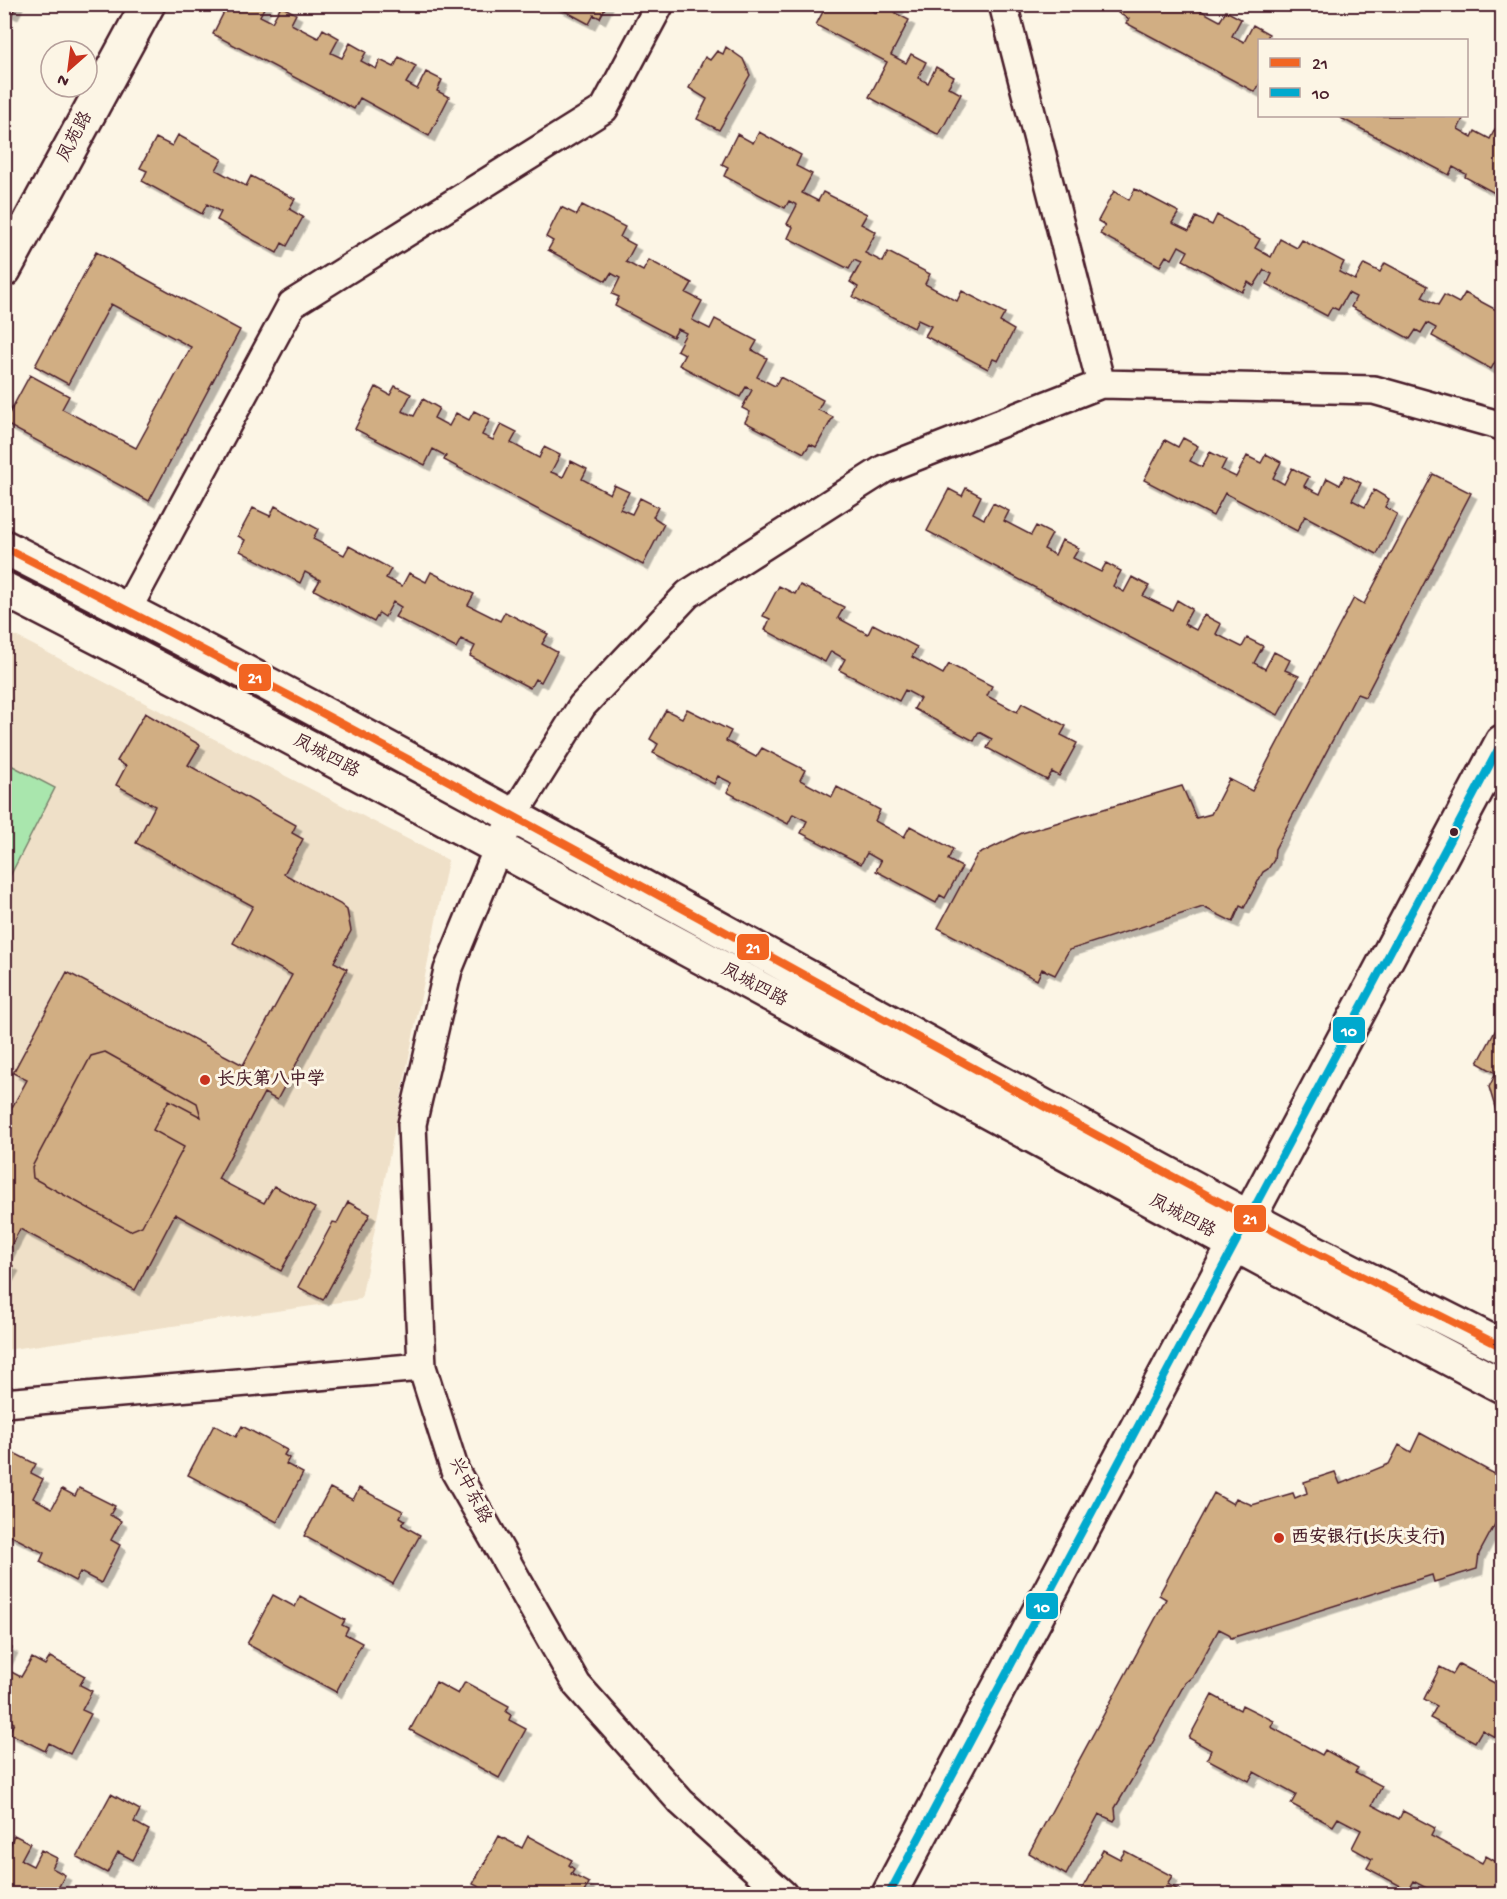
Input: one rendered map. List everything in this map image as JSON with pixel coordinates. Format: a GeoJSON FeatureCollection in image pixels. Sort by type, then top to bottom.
{"type":"FeatureCollection","features":[{"type":"Feature","properties":{"kind":"street","name":"凤苑路"},"geometry":{"type":"LineString","coordinates":[[4,270],[148,4]]}},
{"type":"Feature","properties":{"kind":"street"},"geometry":{"type":"LineString","coordinates":[[127,610],[292,304],[604,109],[660,4]]}},
{"type":"Feature","properties":{"kind":"street"},"geometry":{"type":"LineString","coordinates":[[1003,4],[1101,384],[1374,390],[1503,426]]}},
{"type":"Feature","properties":{"kind":"street","name":"兴中东路"},"geometry":{"type":"LineString","coordinates":[[783,1894],[681,1802],[578,1685],[455,1471],[422,1367],[412,1124],[448,969],[513,816],[582,706],[688,594],[884,469],[1101,384]]}},
{"type":"Feature","properties":{"kind":"street","name":"凤城四路"},"geometry":{"type":"LineString","coordinates":[[4,547],[513,816],[1242,1232],[1503,1386]]}},
{"type":"Feature","properties":{"kind":"street","name":"凤城四路"},"geometry":{"type":"LineString","coordinates":[[4,590],[1242,1232],[1503,1347]]}},
{"type":"Feature","properties":{"kind":"street"},"geometry":{"type":"LineString","coordinates":[[889,1894],[1503,742]]}},
{"type":"Feature","properties":{"kind":"street"},"geometry":{"type":"LineString","coordinates":[[4,1403],[422,1367]]}},
{"type":"Feature","properties":{"kind":"shaded area","name":"长庆第八中学"},"geometry":{"type":"Polygon","coordinates":[[[4,630],[448,860],[361,1299],[5,1350],[4,630]]]}},
{"type":"Feature","properties":{"kind":"green space"},"geometry":{"type":"Polygon","coordinates":[[[5,762],[55,788],[5,886],[5,762]]]}},
{"type":"Feature","properties":{"kind":"building"},"geometry":{"type":"Polygon","coordinates":[[[4,4],[17,4],[12,14],[4,10],[4,4]]]}},
{"type":"Feature","properties":{"kind":"building"},"geometry":{"type":"Polygon","coordinates":[[[228,4],[266,4],[260,16],[272,22],[281,6],[296,14],[291,24],[318,38],[323,29],[339,38],[331,53],[342,58],[350,43],[366,52],[361,61],[376,69],[380,60],[394,67],[399,57],[416,66],[406,83],[417,89],[426,72],[442,80],[437,91],[449,97],[429,136],[360,98],[354,109],[213,34],[228,4]]]}},
{"type":"Feature","properties":{"kind":"building"},"geometry":{"type":"Polygon","coordinates":[[[552,4],[607,4],[600,18],[594,15],[589,24],[552,4]]]}},
{"type":"Feature","properties":{"kind":"building"},"geometry":{"type":"Polygon","coordinates":[[[827,4],[865,4],[864,6],[876,13],[880,4],[900,4],[895,13],[909,20],[891,55],[906,63],[911,54],[926,62],[918,78],[928,83],[936,67],[954,77],[948,87],[961,94],[939,135],[869,97],[887,62],[816,25],[827,4]]]}},
{"type":"Feature","properties":{"kind":"building"},"geometry":{"type":"Polygon","coordinates":[[[1122,4],[1195,4],[1194,7],[1220,21],[1226,11],[1241,19],[1232,36],[1244,42],[1253,25],[1269,34],[1266,39],[1258,39],[1258,87],[1255,92],[1126,23],[1129,19],[1118,13],[1122,4]]]}},
{"type":"Feature","properties":{"kind":"building"},"geometry":{"type":"Polygon","coordinates":[[[726,47],[743,59],[750,75],[719,130],[697,119],[707,99],[689,88],[705,57],[710,60],[717,51],[723,54],[726,47]]]}},
{"type":"Feature","properties":{"kind":"building"},"geometry":{"type":"Polygon","coordinates":[[[1339,117],[1459,117],[1463,119],[1458,129],[1472,137],[1475,131],[1490,139],[1495,129],[1502,133],[1502,197],[1465,177],[1466,174],[1453,167],[1449,175],[1339,117]]]}},
{"type":"Feature","properties":{"kind":"building"},"geometry":{"type":"Polygon","coordinates":[[[759,132],[801,155],[796,166],[812,174],[802,193],[818,201],[823,192],[867,214],[861,224],[876,232],[865,253],[883,262],[888,252],[930,274],[925,284],[957,301],[962,291],[1005,313],[1000,322],[1014,330],[998,361],[993,359],[988,369],[925,336],[931,326],[918,320],[914,328],[853,297],[858,287],[850,282],[861,263],[854,260],[849,269],[788,238],[793,227],[787,224],[797,205],[789,201],[785,208],[724,176],[728,167],[722,164],[737,134],[753,143],[759,132]]]}},
{"type":"Feature","properties":{"kind":"building"},"geometry":{"type":"Polygon","coordinates":[[[178,135],[222,159],[216,170],[246,186],[251,176],[295,199],[289,209],[303,217],[287,246],[282,243],[277,253],[217,220],[221,212],[207,204],[202,214],[142,181],[147,171],[140,168],[156,138],[172,146],[178,135]]]}},
{"type":"Feature","properties":{"kind":"building"},"geometry":{"type":"Polygon","coordinates":[[[1135,189],[1179,212],[1172,223],[1189,231],[1196,217],[1212,225],[1217,215],[1260,239],[1255,248],[1271,257],[1280,239],[1297,248],[1302,240],[1344,262],[1339,272],[1355,280],[1364,264],[1380,272],[1385,263],[1428,286],[1422,297],[1438,305],[1444,295],[1459,303],[1465,293],[1502,313],[1502,360],[1500,364],[1495,362],[1491,369],[1432,336],[1436,328],[1427,323],[1421,333],[1416,330],[1410,339],[1351,307],[1356,297],[1348,293],[1338,310],[1332,307],[1327,316],[1267,284],[1272,274],[1264,270],[1254,286],[1248,282],[1242,292],[1183,260],[1188,251],[1179,246],[1172,259],[1166,256],[1160,266],[1100,234],[1105,225],[1098,221],[1114,191],[1129,200],[1135,189]]]}},
{"type":"Feature","properties":{"kind":"building"},"geometry":{"type":"Polygon","coordinates":[[[582,205],[625,227],[620,237],[635,245],[626,262],[643,271],[649,260],[692,283],[686,293],[702,301],[692,320],[710,329],[715,319],[757,341],[752,350],[767,358],[757,377],[775,386],[780,377],[823,400],[818,410],[833,417],[816,447],[810,444],[804,453],[745,422],[750,412],[742,408],[752,390],[746,387],[740,397],[679,365],[685,354],[677,350],[686,333],[678,329],[673,337],[615,306],[619,297],[612,294],[620,278],[611,273],[606,281],[548,250],[553,241],[546,237],[561,207],[577,215],[582,205]]]}},
{"type":"Feature","properties":{"kind":"building"},"geometry":{"type":"Polygon","coordinates":[[[96,252],[240,330],[149,501],[4,423],[30,375],[69,396],[62,409],[136,448],[191,347],[111,304],[68,384],[35,366],[96,252]]]}},
{"type":"Feature","properties":{"kind":"building"},"geometry":{"type":"Polygon","coordinates":[[[395,386],[411,394],[402,411],[414,416],[423,399],[439,408],[434,418],[449,426],[456,413],[469,420],[474,411],[490,419],[482,435],[493,440],[501,424],[517,432],[511,443],[539,458],[544,447],[560,455],[551,472],[563,477],[571,461],[587,469],[582,479],[610,494],[614,485],[629,492],[620,509],[632,514],[640,498],[658,507],[653,517],[664,524],[643,565],[444,460],[446,456],[433,449],[425,465],[355,429],[376,387],[390,395],[395,386]]]}},
{"type":"Feature","properties":{"kind":"building"},"geometry":{"type":"Polygon","coordinates":[[[1183,438],[1198,446],[1190,461],[1202,467],[1210,452],[1226,460],[1221,470],[1236,477],[1247,456],[1261,463],[1266,454],[1281,462],[1273,478],[1284,484],[1292,468],[1309,477],[1304,486],[1320,494],[1327,478],[1340,485],[1345,475],[1361,483],[1352,500],[1365,507],[1374,490],[1389,499],[1385,507],[1397,514],[1377,554],[1305,516],[1297,531],[1225,493],[1213,516],[1144,480],[1165,440],[1178,447],[1183,438]]]}},
{"type":"Feature","properties":{"kind":"building"},"geometry":{"type":"Polygon","coordinates":[[[1433,474],[1471,493],[1365,697],[1357,694],[1275,849],[1274,860],[1263,872],[1244,908],[1240,906],[1233,922],[1203,907],[1069,950],[1055,975],[1042,969],[1037,980],[938,928],[977,855],[1022,833],[1182,786],[1196,818],[1211,814],[1229,779],[1252,791],[1354,598],[1364,604],[1433,474]]]}},
{"type":"Feature","properties":{"kind":"building"},"geometry":{"type":"Polygon","coordinates":[[[966,488],[981,496],[973,513],[984,519],[993,503],[1009,511],[1004,521],[1031,535],[1036,526],[1052,534],[1044,549],[1055,555],[1062,540],[1079,548],[1073,558],[1101,572],[1106,563],[1121,571],[1113,586],[1124,592],[1132,577],[1149,586],[1143,596],[1172,610],[1177,600],[1192,609],[1184,624],[1196,630],[1204,615],[1221,624],[1216,634],[1242,647],[1247,638],[1263,646],[1254,663],[1265,669],[1274,652],[1290,660],[1285,670],[1299,676],[1278,715],[927,531],[949,489],[962,496],[966,488]]]}},
{"type":"Feature","properties":{"kind":"building"},"geometry":{"type":"Polygon","coordinates":[[[275,506],[318,529],[313,539],[344,555],[349,546],[391,569],[386,578],[402,586],[409,573],[426,582],[431,572],[474,594],[468,605],[500,621],[505,612],[548,634],[542,644],[557,652],[541,682],[535,679],[530,688],[470,656],[475,646],[461,639],[456,648],[395,617],[401,607],[393,602],[385,617],[379,613],[374,622],[314,590],[320,580],[305,572],[300,583],[240,551],[245,540],[238,536],[253,508],[270,516],[275,506]]]}},
{"type":"Feature","properties":{"kind":"building"},"geometry":{"type":"Polygon","coordinates":[[[800,585],[844,607],[838,618],[868,634],[873,624],[917,647],[912,657],[943,674],[949,664],[992,686],[987,696],[1017,712],[1022,703],[1066,726],[1061,735],[1077,743],[1059,776],[1052,772],[1047,780],[987,748],[992,739],[979,732],[974,741],[914,709],[920,698],[905,690],[899,701],[839,670],[845,659],[831,651],[825,662],[765,630],[770,619],[763,616],[779,586],[795,594],[800,585]]]}},
{"type":"Feature","properties":{"kind":"building"},"geometry":{"type":"Polygon","coordinates":[[[687,709],[731,731],[726,741],[756,757],[762,748],[805,770],[800,780],[832,797],[837,787],[880,810],[875,821],[904,837],[910,826],[953,849],[948,860],[962,867],[945,898],[940,895],[936,903],[876,871],[881,861],[867,853],[861,864],[801,833],[807,821],[793,814],[788,824],[727,792],[732,783],[718,776],[714,784],[653,753],[658,744],[650,739],[666,710],[682,718],[687,709]]]}},
{"type":"Feature","properties":{"kind":"building"},"geometry":{"type":"Polygon","coordinates":[[[145,713],[200,745],[188,765],[296,825],[292,833],[303,839],[284,874],[347,910],[351,931],[334,962],[347,969],[277,1100],[264,1093],[218,1179],[264,1203],[274,1186],[315,1208],[281,1271],[175,1214],[135,1290],[20,1229],[4,1259],[4,1122],[27,1080],[13,1073],[67,972],[243,1065],[292,975],[233,943],[253,906],[136,843],[155,806],[116,785],[126,766],[117,761],[145,713]],[[105,1052],[91,1056],[32,1167],[33,1178],[130,1231],[142,1226],[184,1147],[153,1130],[169,1100],[201,1117],[197,1103],[105,1052]]]}},
{"type":"Feature","properties":{"kind":"building"},"geometry":{"type":"Polygon","coordinates":[[[1502,1018],[1502,1131],[1489,1087],[1496,1073],[1478,1063],[1502,1018]]]}},
{"type":"Feature","properties":{"kind":"building"},"geometry":{"type":"Polygon","coordinates":[[[105,1052],[197,1103],[201,1117],[169,1100],[153,1130],[184,1147],[142,1226],[130,1231],[33,1178],[32,1167],[91,1056],[105,1052]]]}},
{"type":"Feature","properties":{"kind":"building"},"geometry":{"type":"Polygon","coordinates":[[[348,1202],[370,1214],[323,1300],[298,1287],[333,1222],[337,1223],[348,1202]]]}},
{"type":"Feature","properties":{"kind":"building"},"geometry":{"type":"Polygon","coordinates":[[[4,1261],[13,1266],[4,1282],[4,1261]]]}},
{"type":"Feature","properties":{"kind":"building"},"geometry":{"type":"Polygon","coordinates":[[[214,1425],[236,1437],[242,1426],[287,1450],[284,1455],[289,1458],[286,1464],[303,1473],[277,1522],[188,1475],[214,1425]]]}},
{"type":"Feature","properties":{"kind":"building"},"geometry":{"type":"Polygon","coordinates":[[[1420,1433],[1502,1478],[1502,1511],[1479,1554],[1477,1569],[1434,1582],[1432,1575],[1231,1638],[1229,1634],[1219,1629],[1193,1676],[1185,1683],[1115,1808],[1114,1821],[1099,1814],[1066,1875],[1029,1853],[1166,1599],[1159,1595],[1214,1493],[1233,1504],[1236,1498],[1252,1505],[1293,1493],[1295,1498],[1307,1493],[1304,1482],[1335,1472],[1340,1484],[1389,1464],[1399,1445],[1411,1452],[1420,1433]]]}},
{"type":"Feature","properties":{"kind":"building"},"geometry":{"type":"Polygon","coordinates":[[[4,1448],[36,1464],[31,1473],[43,1479],[33,1498],[52,1508],[62,1489],[75,1496],[79,1488],[115,1506],[110,1515],[121,1521],[111,1540],[120,1545],[101,1583],[80,1572],[75,1581],[40,1562],[44,1553],[4,1532],[4,1448]]]}},
{"type":"Feature","properties":{"kind":"building"},"geometry":{"type":"Polygon","coordinates":[[[330,1488],[353,1500],[359,1488],[403,1511],[400,1517],[405,1520],[402,1525],[420,1535],[393,1584],[304,1536],[330,1488]]]}},
{"type":"Feature","properties":{"kind":"building"},"geometry":{"type":"Polygon","coordinates":[[[273,1595],[295,1607],[300,1596],[345,1620],[342,1625],[348,1628],[345,1634],[362,1643],[336,1692],[247,1644],[273,1595]]]}},
{"type":"Feature","properties":{"kind":"building"},"geometry":{"type":"Polygon","coordinates":[[[4,1644],[12,1648],[4,1664],[4,1644]]]}},
{"type":"Feature","properties":{"kind":"building"},"geometry":{"type":"Polygon","coordinates":[[[50,1657],[85,1676],[80,1685],[92,1691],[82,1710],[91,1714],[70,1754],[49,1743],[45,1751],[9,1733],[14,1723],[4,1718],[4,1668],[21,1677],[32,1658],[45,1665],[50,1657]]]}},
{"type":"Feature","properties":{"kind":"building"},"geometry":{"type":"Polygon","coordinates":[[[1459,1664],[1502,1687],[1500,1696],[1502,1697],[1502,1741],[1482,1730],[1475,1742],[1430,1718],[1437,1706],[1424,1699],[1440,1667],[1453,1674],[1459,1664]]]}},
{"type":"Feature","properties":{"kind":"building"},"geometry":{"type":"Polygon","coordinates":[[[436,1682],[458,1694],[465,1682],[509,1706],[506,1712],[511,1715],[509,1720],[526,1729],[499,1778],[410,1730],[436,1682]]]}},
{"type":"Feature","properties":{"kind":"building"},"geometry":{"type":"Polygon","coordinates":[[[1212,1695],[1240,1710],[1242,1705],[1274,1721],[1271,1727],[1322,1755],[1325,1750],[1358,1768],[1355,1772],[1382,1786],[1372,1805],[1399,1819],[1403,1811],[1435,1828],[1431,1836],[1482,1863],[1486,1856],[1502,1865],[1502,1894],[1438,1894],[1413,1881],[1408,1890],[1367,1868],[1372,1859],[1352,1848],[1361,1830],[1338,1818],[1333,1826],[1291,1804],[1296,1795],[1254,1772],[1249,1781],[1207,1759],[1211,1750],[1189,1738],[1212,1695]]]}},
{"type":"Feature","properties":{"kind":"building"},"geometry":{"type":"Polygon","coordinates":[[[111,1794],[140,1810],[134,1822],[149,1830],[133,1860],[118,1852],[107,1873],[77,1857],[111,1794]]]}},
{"type":"Feature","properties":{"kind":"building"},"geometry":{"type":"Polygon","coordinates":[[[14,1835],[30,1843],[21,1860],[33,1866],[41,1850],[57,1858],[52,1868],[65,1875],[55,1894],[4,1893],[4,1842],[10,1845],[14,1835]]]}},
{"type":"Feature","properties":{"kind":"building"},"geometry":{"type":"Polygon","coordinates":[[[499,1836],[522,1848],[528,1836],[572,1860],[569,1865],[574,1869],[571,1874],[589,1883],[583,1894],[493,1894],[473,1884],[499,1836]]]}},
{"type":"Feature","properties":{"kind":"building"},"geometry":{"type":"Polygon","coordinates":[[[1103,1850],[1120,1859],[1125,1851],[1172,1876],[1167,1884],[1186,1894],[1092,1894],[1082,1889],[1103,1850]]]}},
{"type":"Feature","properties":{"kind":"transit line","name":"21"},"geometry":{"type":"LineString","coordinates":[[4,547],[472,793],[1276,1232],[1502,1347]]}},
{"type":"Feature","properties":{"kind":"transit line","name":"10"},"geometry":{"type":"LineString","coordinates":[[889,1894],[1502,742]]}},
{"type":"Feature","properties":{"kind":"place","name":"长庆第八中学"},"geometry":{"type":"Point","coordinates":[205,1080]}},
{"type":"Feature","properties":{"kind":"place","name":"西安银行(长庆支行)"},"geometry":{"type":"Point","coordinates":[1279,1538]}}]}
